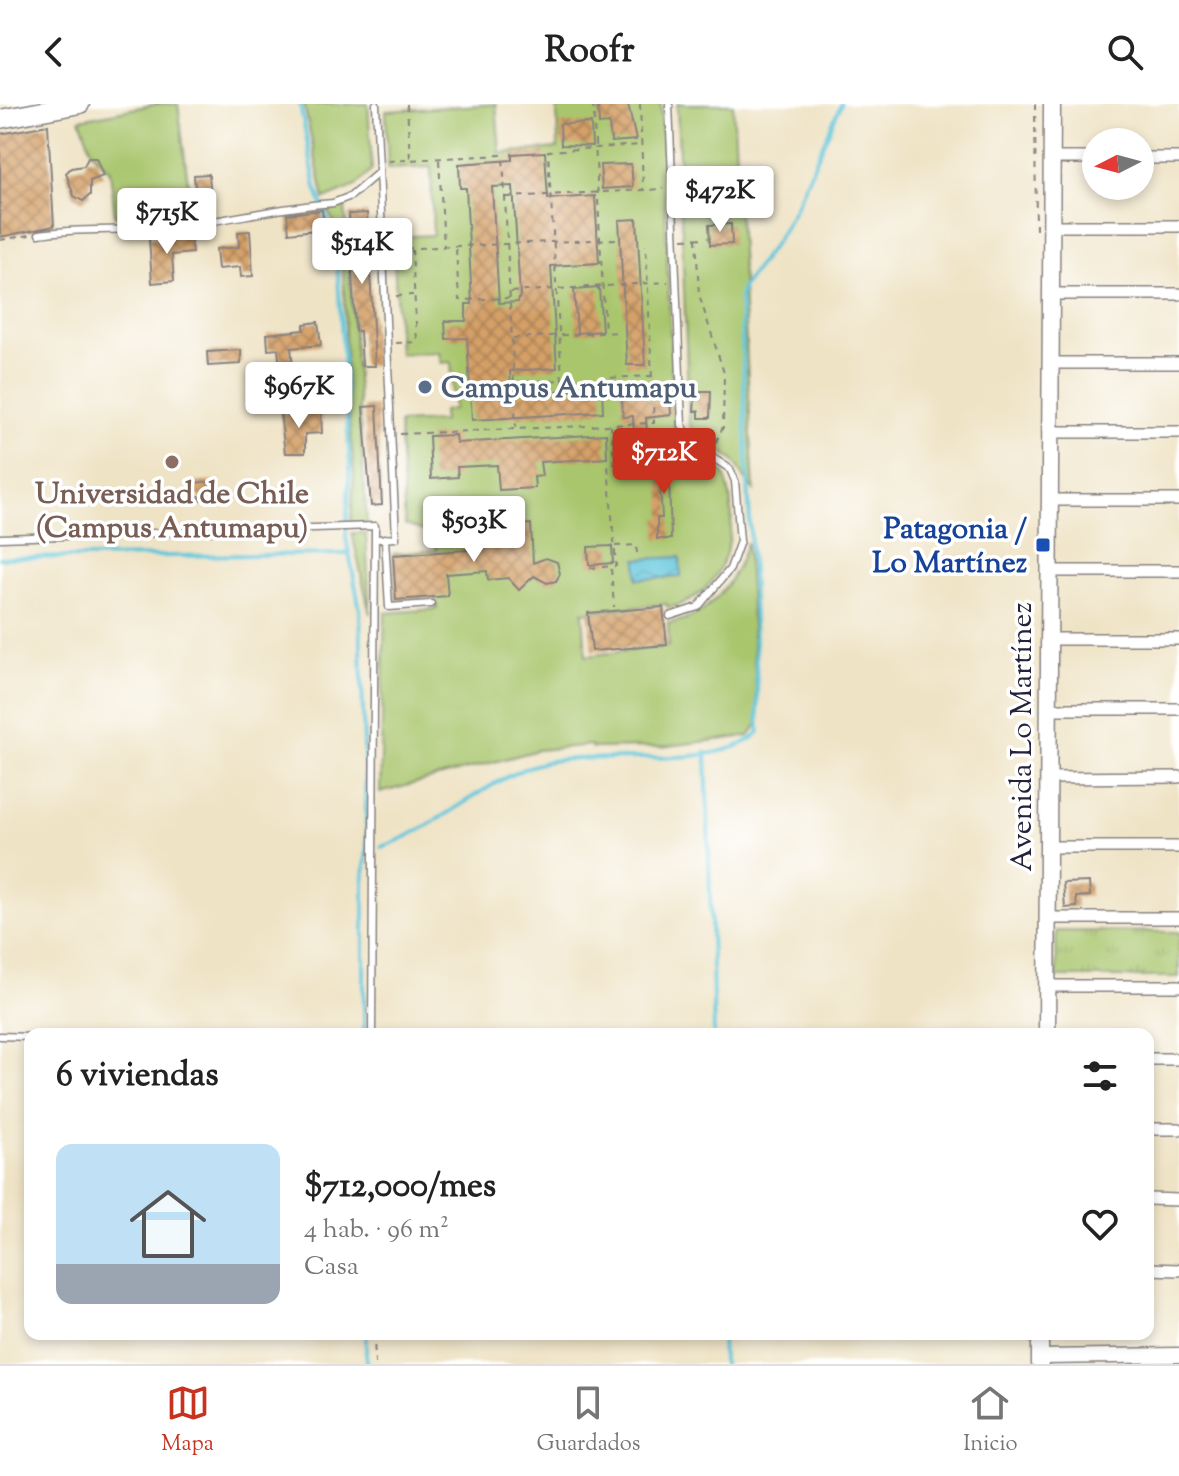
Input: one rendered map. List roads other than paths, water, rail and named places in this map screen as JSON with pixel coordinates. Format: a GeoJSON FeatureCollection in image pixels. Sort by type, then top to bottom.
{"type":"FeatureCollection","features":[{"type":"Feature","properties":{"kind":"main road"},"geometry":{"type":"LineString","coordinates":[[0,119],[80,104]]}},
{"type":"Feature","properties":{"kind":"main road","name":"Avenida Lo Martínez"},"geometry":{"type":"LineString","coordinates":[[1047,1028],[1052,104]]}},
{"type":"Feature","properties":{"kind":"street"},"geometry":{"type":"LineString","coordinates":[[1052,158],[1082,158]]}},
{"type":"Feature","properties":{"kind":"street"},"geometry":{"type":"LineString","coordinates":[[1154,158],[1179,158]]}},
{"type":"Feature","properties":{"kind":"street"},"geometry":{"type":"LineString","coordinates":[[1052,226],[1179,226]]}},
{"type":"Feature","properties":{"kind":"street"},"geometry":{"type":"LineString","coordinates":[[1052,294],[1179,294]]}},
{"type":"Feature","properties":{"kind":"street"},"geometry":{"type":"LineString","coordinates":[[1051,363],[1179,363]]}},
{"type":"Feature","properties":{"kind":"street"},"geometry":{"type":"LineString","coordinates":[[1051,432],[1179,432]]}},
{"type":"Feature","properties":{"kind":"street"},"geometry":{"type":"LineString","coordinates":[[1051,500],[1179,500]]}},
{"type":"Feature","properties":{"kind":"street"},"geometry":{"type":"LineString","coordinates":[[1050,571],[1179,571]]}},
{"type":"Feature","properties":{"kind":"street"},"geometry":{"type":"LineString","coordinates":[[1050,639],[1179,639]]}},
{"type":"Feature","properties":{"kind":"street"},"geometry":{"type":"LineString","coordinates":[[1049,709],[1179,709]]}},
{"type":"Feature","properties":{"kind":"street"},"geometry":{"type":"LineString","coordinates":[[1049,778],[1179,777]]}},
{"type":"Feature","properties":{"kind":"street"},"geometry":{"type":"LineString","coordinates":[[1049,847],[1179,847]]}},
{"type":"Feature","properties":{"kind":"street"},"geometry":{"type":"LineString","coordinates":[[1048,918],[1179,918]]}},
{"type":"Feature","properties":{"kind":"street"},"geometry":{"type":"LineString","coordinates":[[1048,986],[1179,986]]}},
{"type":"Feature","properties":{"kind":"street"},"geometry":{"type":"LineString","coordinates":[[1154,1059],[1179,1059]]}},
{"type":"Feature","properties":{"kind":"street"},"geometry":{"type":"LineString","coordinates":[[1154,1129],[1179,1129]]}},
{"type":"Feature","properties":{"kind":"street"},"geometry":{"type":"LineString","coordinates":[[1154,1199],[1179,1200]]}},
{"type":"Feature","properties":{"kind":"street"},"geometry":{"type":"LineString","coordinates":[[1154,1269],[1179,1270]]}},
{"type":"Feature","properties":{"kind":"street"},"geometry":{"type":"LineString","coordinates":[[1040,1360],[1179,1355]]}},
{"type":"Feature","properties":{"kind":"lane"},"geometry":{"type":"LineString","coordinates":[[376,104],[396,538],[381,539]]}},
{"type":"Feature","properties":{"kind":"lane"},"geometry":{"type":"LineString","coordinates":[[669,104],[682,425],[695,446],[730,469],[735,481],[740,541],[730,569],[698,607],[670,616]]}},
{"type":"Feature","properties":{"kind":"lane"},"geometry":{"type":"LineString","coordinates":[[39,234],[92,227],[156,229],[333,203],[351,196],[379,172]]}},
{"type":"Feature","properties":{"kind":"lane"},"geometry":{"type":"LineString","coordinates":[[0,538],[375,526],[381,539],[389,607],[431,604]]}},
{"type":"Feature","properties":{"kind":"lane"},"geometry":{"type":"LineString","coordinates":[[372,1028],[381,539]]}},
{"type":"Feature","properties":{"kind":"lane"},"geometry":{"type":"LineString","coordinates":[[0,1036],[24,1037]]}},
{"type":"Feature","properties":{"kind":"water"},"geometry":{"type":"Polygon","coordinates":[[[680,557],[681,577],[637,579],[637,559],[680,557]]]}},
{"type":"Feature","properties":{"kind":"waterway"},"geometry":{"type":"LineString","coordinates":[[300,104],[316,188],[336,244],[350,466],[346,537],[360,610],[367,849],[364,876],[364,1028]]}},
{"type":"Feature","properties":{"kind":"waterway"},"geometry":{"type":"LineString","coordinates":[[381,847],[423,828],[487,788],[530,767],[572,759],[660,758],[719,752],[742,744],[759,732],[740,297],[742,288],[777,240],[794,210],[841,104]]}},
{"type":"Feature","properties":{"kind":"waterway"},"geometry":{"type":"LineString","coordinates":[[0,558],[347,554]]}},
{"type":"Feature","properties":{"kind":"waterway"},"geometry":{"type":"LineString","coordinates":[[706,752],[714,1028]]}},
{"type":"Feature","properties":{"kind":"waterway"},"geometry":{"type":"LineString","coordinates":[[366,1340],[366,1364]]}},
{"type":"Feature","properties":{"kind":"waterway"},"geometry":{"type":"LineString","coordinates":[[722,1340],[723,1364]]}},
{"type":"Feature","properties":{"kind":"place","name":"Campus Antumapu"},"geometry":{"type":"Point","coordinates":[425,387]}},
{"type":"Feature","properties":{"kind":"place","name":"Universidad de Chile (Campus Antumapu)"},"geometry":{"type":"Point","coordinates":[172,462]}},
{"type":"Feature","properties":{"kind":"place","name":"Patagonia / Lo Martínez"},"geometry":{"type":"Point","coordinates":[1043,545]}}]}
